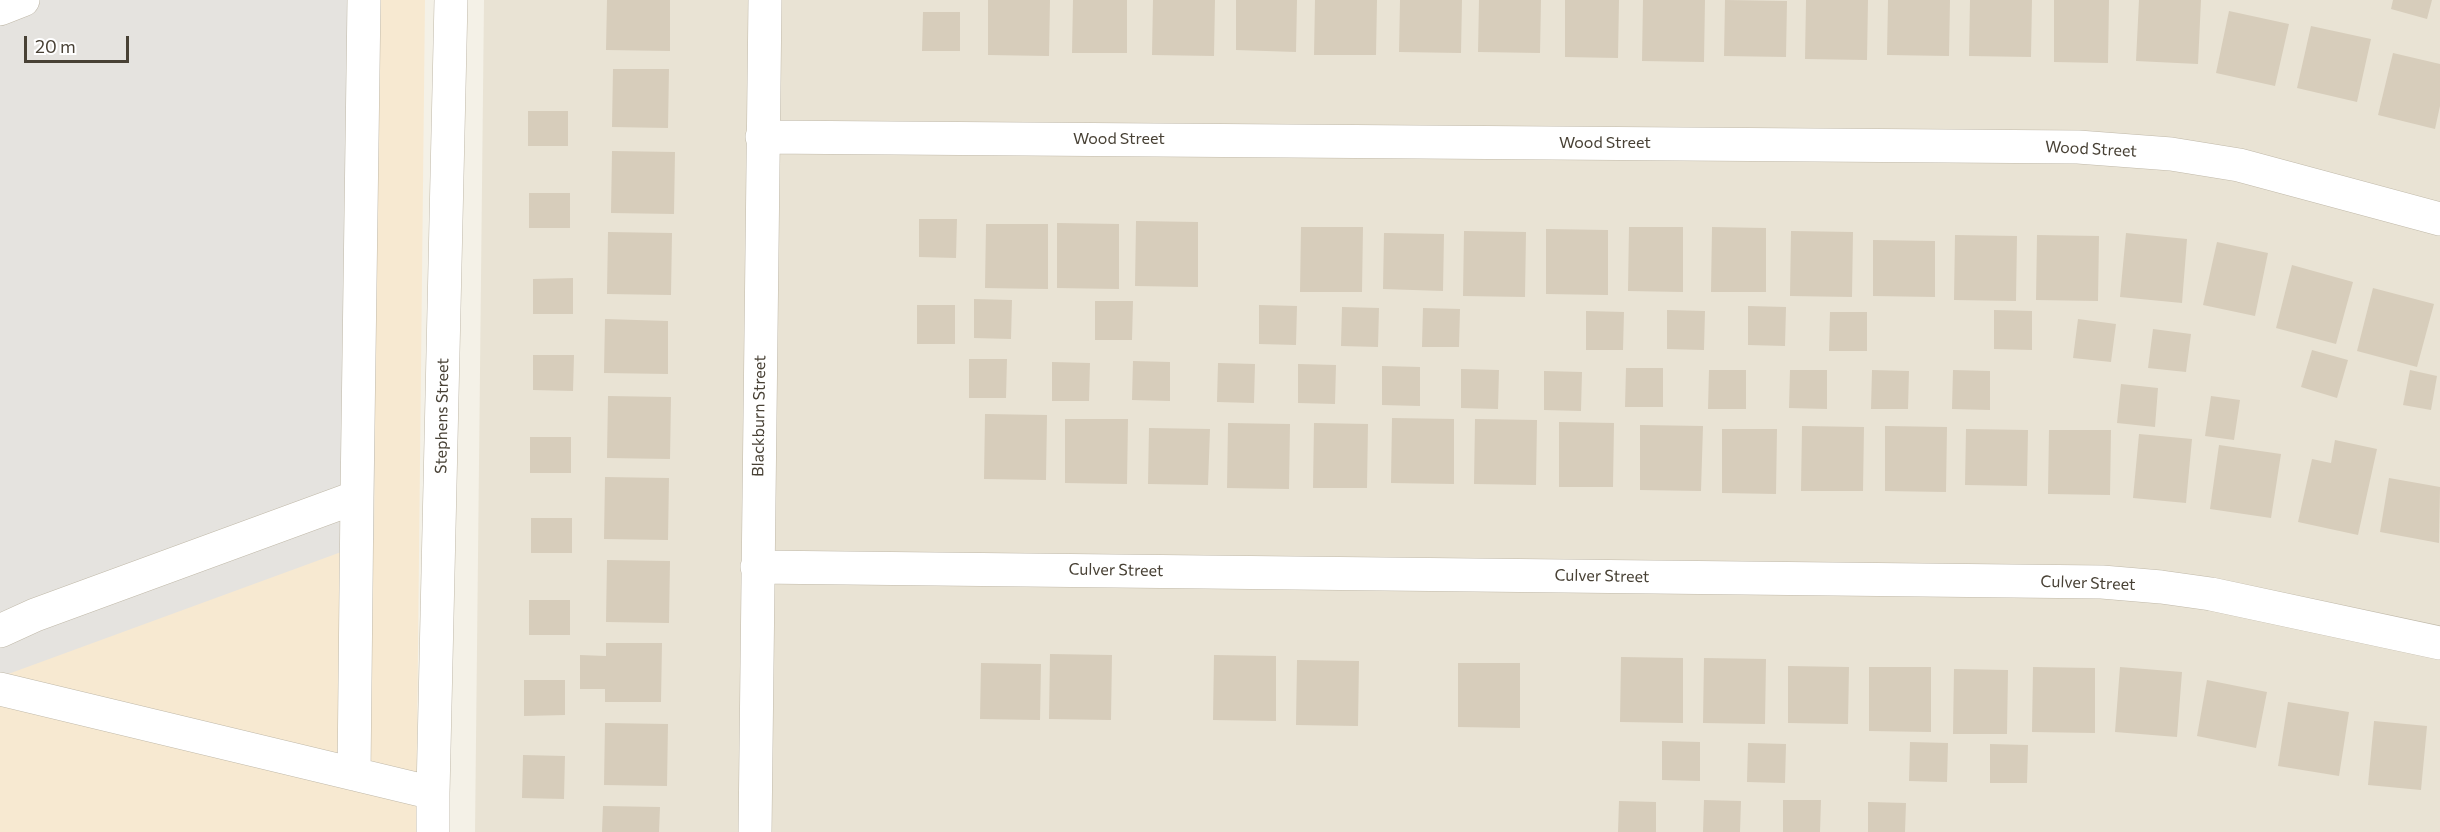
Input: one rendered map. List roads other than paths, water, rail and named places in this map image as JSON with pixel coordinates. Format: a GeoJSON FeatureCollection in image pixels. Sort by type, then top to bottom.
{"type":"FeatureCollection","features":[{"type":"Feature","properties":{"kind":"street"},"geometry":{"type":"LineString","coordinates":[[0,9],[23,0]]}},
{"type":"Feature","properties":{"kind":"street"},"geometry":{"type":"LineString","coordinates":[[354,774],[364,0]]}},
{"type":"Feature","properties":{"kind":"street","name":"Stephens Street"},"geometry":{"type":"LineString","coordinates":[[434,832],[451,0]]}},
{"type":"Feature","properties":{"kind":"street","name":"Blackburn Street"},"geometry":{"type":"LineString","coordinates":[[754,832],[765,0]]}},
{"type":"Feature","properties":{"kind":"street","name":"Wood Street"},"geometry":{"type":"LineString","coordinates":[[762,136],[2078,147],[2171,154],[2239,165],[2440,219]]}},
{"type":"Feature","properties":{"kind":"street"},"geometry":{"type":"LineString","coordinates":[[0,631],[35,615],[357,497]]}},
{"type":"Feature","properties":{"kind":"street","name":"Culver Street"},"geometry":{"type":"LineString","coordinates":[[757,567],[2102,582],[2211,594],[2440,643]]}},
{"type":"Feature","properties":{"kind":"street"},"geometry":{"type":"LineString","coordinates":[[0,689],[433,793]]}}]}
